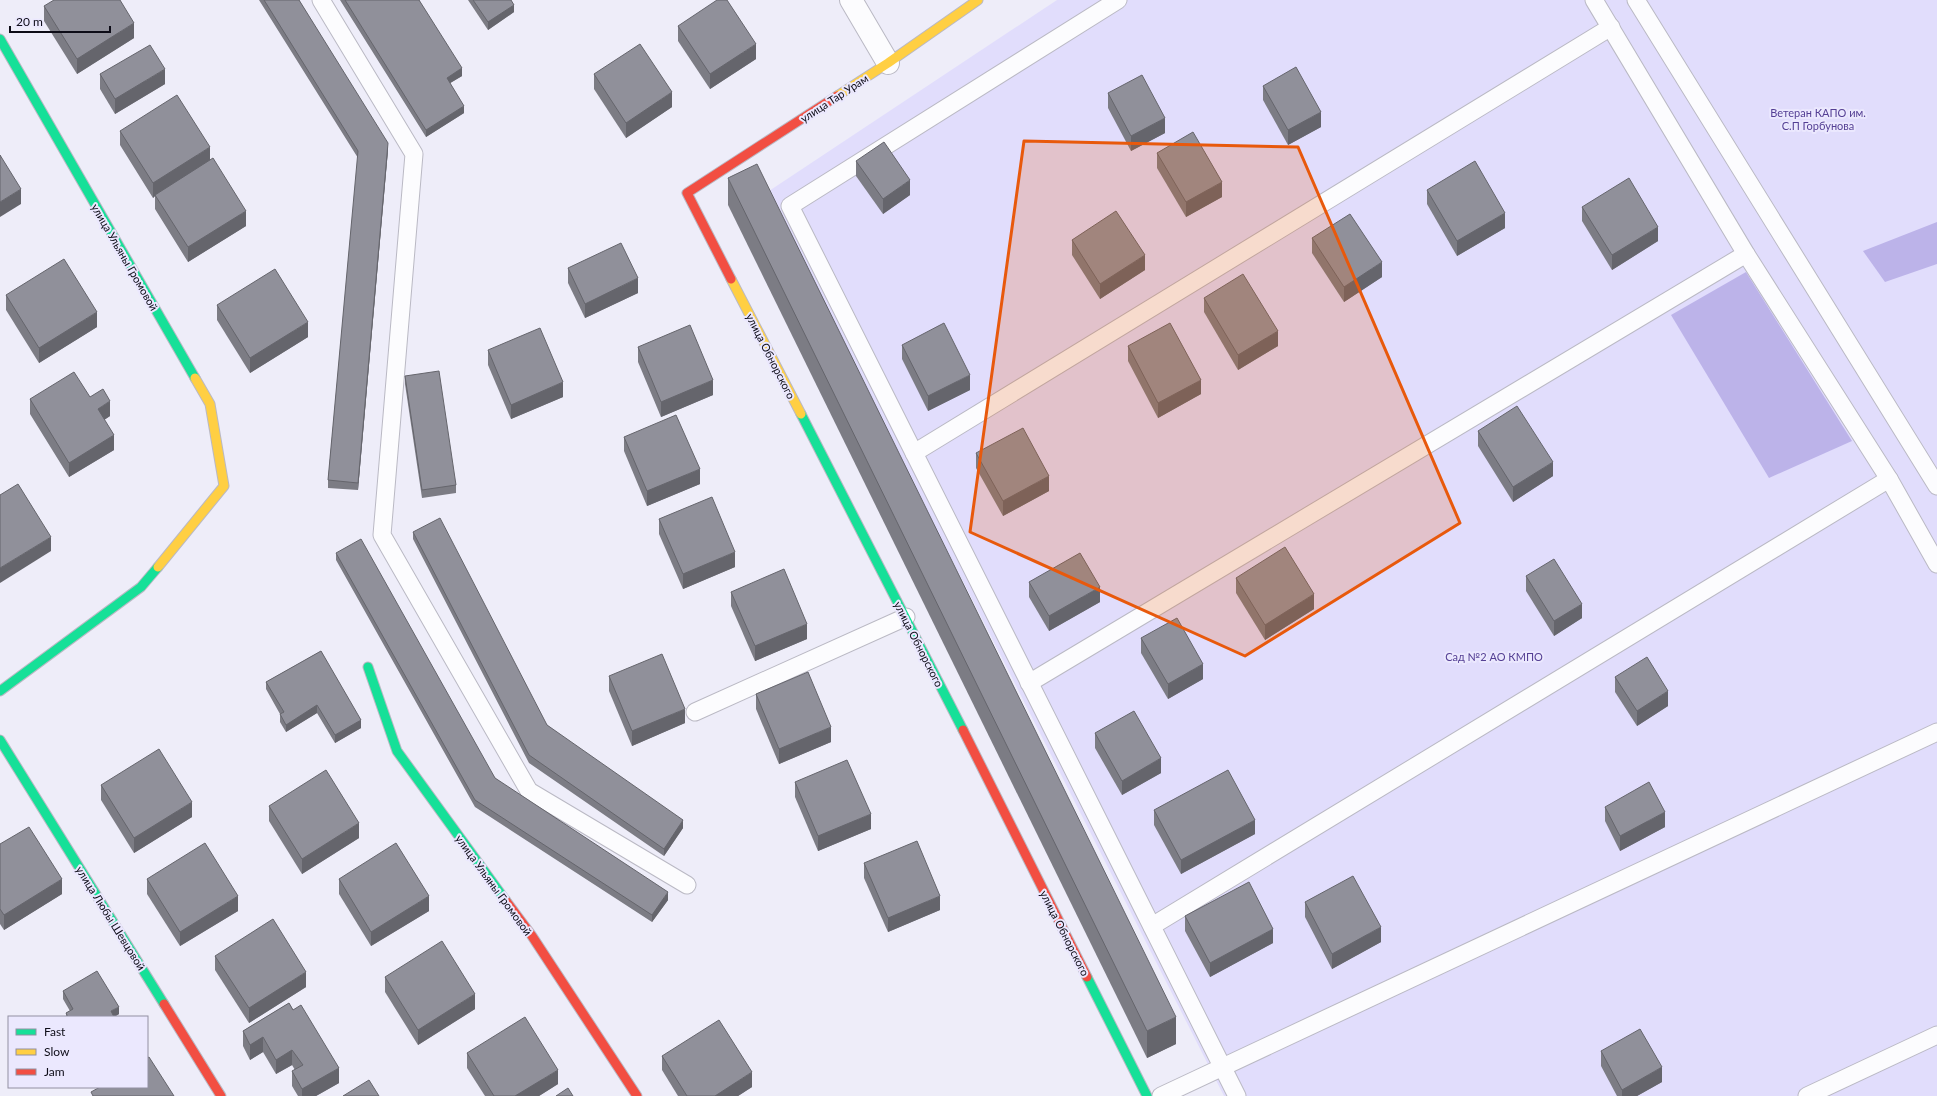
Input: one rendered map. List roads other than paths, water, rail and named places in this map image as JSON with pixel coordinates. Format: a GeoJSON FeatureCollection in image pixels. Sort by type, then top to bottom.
{"type":"FeatureCollection","features":[{"type":"Feature","properties":{"kind":"street"},"geometry":{"type":"LineString","coordinates":[[851,0],[888,63]]}},
{"type":"Feature","properties":{"kind":"street","name":"улица Тар Урам"},"geometry":{"type":"LineString","coordinates":[[687,194],[888,63],[978,0]]}},
{"type":"Feature","properties":{"kind":"street","name":"улица Ульяны Громовой"},"geometry":{"type":"LineString","coordinates":[[0,39],[210,404],[224,486],[141,587],[0,691]]}},
{"type":"Feature","properties":{"kind":"street","name":"улица Обнорского"},"geometry":{"type":"LineString","coordinates":[[687,194],[906,617],[1147,1096]]}},
{"type":"Feature","properties":{"kind":"street","name":"улица Ульяны Громовой"},"geometry":{"type":"LineString","coordinates":[[368,667],[397,751],[532,936],[637,1096]]}},
{"type":"Feature","properties":{"kind":"street","name":"улица Любы Шевцовой"},"geometry":{"type":"LineString","coordinates":[[0,740],[221,1096]]}},
{"type":"Feature","properties":{"kind":"lane"},"geometry":{"type":"LineString","coordinates":[[321,0],[414,154],[382,535],[529,791],[687,885]]}},
{"type":"Feature","properties":{"kind":"lane"},"geometry":{"type":"LineString","coordinates":[[1118,0],[790,206],[1237,1096]]}},
{"type":"Feature","properties":{"kind":"lane"},"geometry":{"type":"LineString","coordinates":[[1594,0],[1746,254],[1889,479],[1937,564]]}},
{"type":"Feature","properties":{"kind":"lane"},"geometry":{"type":"LineString","coordinates":[[1636,0],[1937,486]]}},
{"type":"Feature","properties":{"kind":"lane"},"geometry":{"type":"LineString","coordinates":[[914,453],[1611,27]]}},
{"type":"Feature","properties":{"kind":"lane"},"geometry":{"type":"LineString","coordinates":[[1029,683],[1746,254]]}},
{"type":"Feature","properties":{"kind":"lane"},"geometry":{"type":"LineString","coordinates":[[1152,926],[1889,479]]}},
{"type":"Feature","properties":{"kind":"lane"},"geometry":{"type":"LineString","coordinates":[[695,712],[906,617]]}},
{"type":"Feature","properties":{"kind":"lane"},"geometry":{"type":"LineString","coordinates":[[1161,1096],[1222,1066],[1937,732]]}},
{"type":"Feature","properties":{"kind":"lane"},"geometry":{"type":"LineString","coordinates":[[1808,1096],[1937,1035]]}},
{"type":"Feature","properties":{"kind":"park label","name":"Ветеран КАПО им. С.П Горбунова"},"geometry":{"type":"Point","coordinates":[1818,118]}},
{"type":"Feature","properties":{"kind":"park label","name":"Сад №2 АО КМПО"},"geometry":{"type":"Point","coordinates":[1494,656]}}]}
